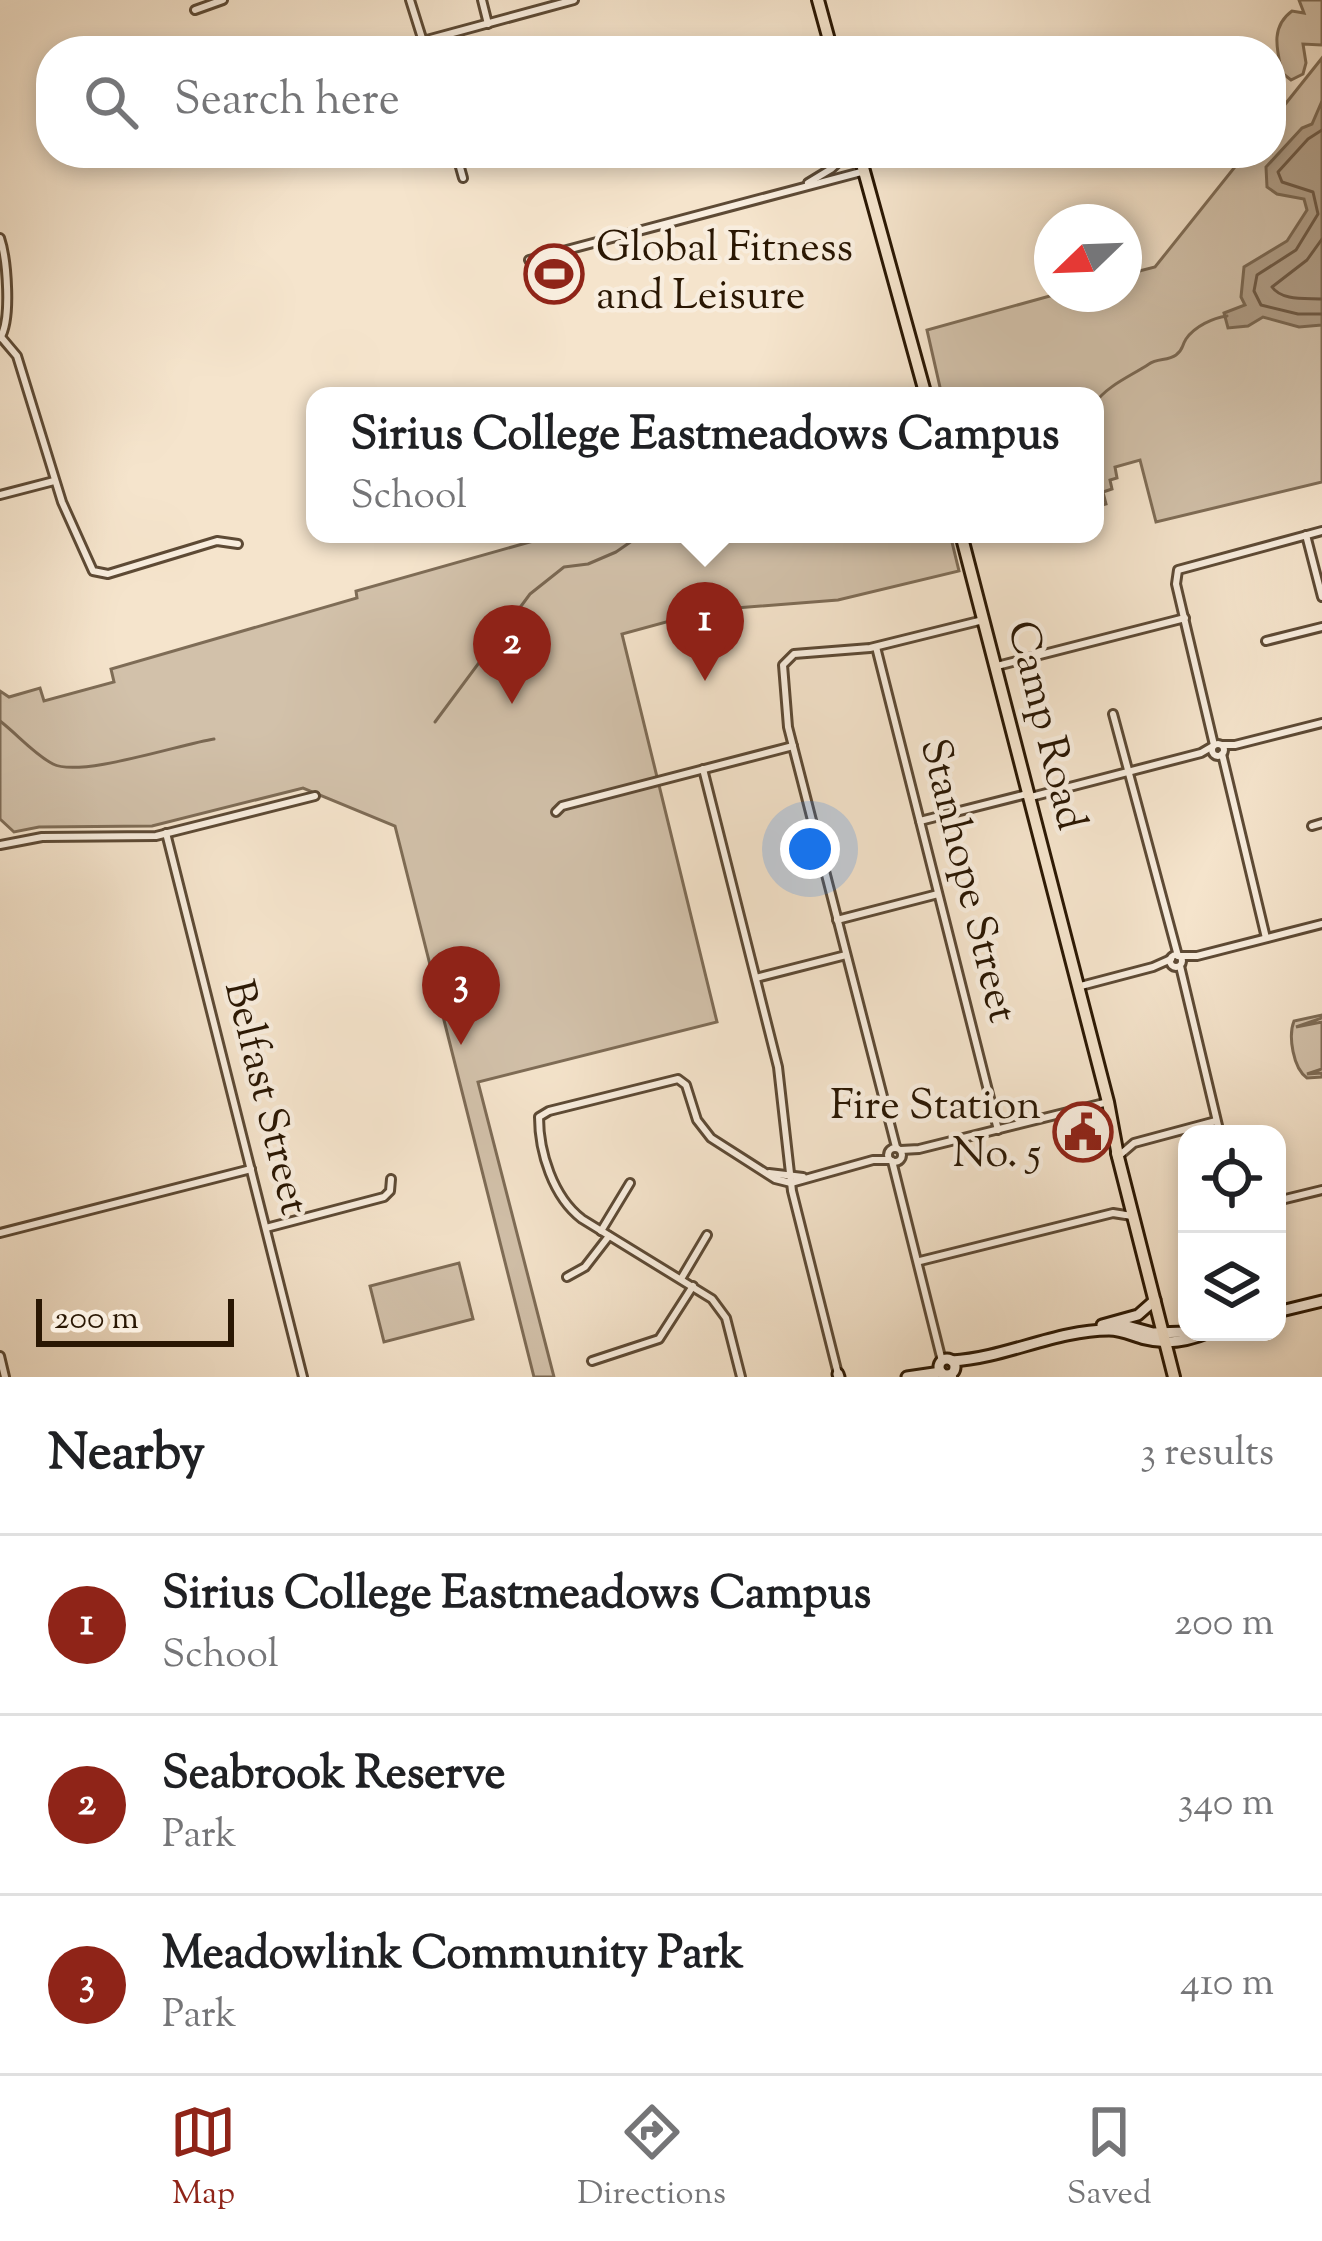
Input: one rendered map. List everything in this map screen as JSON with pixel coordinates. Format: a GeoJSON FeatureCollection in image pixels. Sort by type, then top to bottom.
{"type":"FeatureCollection","features":[{"type":"Feature","properties":{"kind":"main road"},"geometry":{"type":"LineString","coordinates":[[818,0],[828,36]]}},
{"type":"Feature","properties":{"kind":"main road"},"geometry":{"type":"LineString","coordinates":[[864,168],[924,387]]}},
{"type":"Feature","properties":{"kind":"main road","name":"Camp Road"},"geometry":{"type":"LineString","coordinates":[[961,543],[1174,1377]]}},
{"type":"Feature","properties":{"kind":"main road","name":"Camp Road"},"geometry":{"type":"LineString","coordinates":[[1105,1103],[1118,1156]]}},
{"type":"Feature","properties":{"kind":"street"},"geometry":{"type":"LineString","coordinates":[[195,10],[223,0]]}},
{"type":"Feature","properties":{"kind":"street"},"geometry":{"type":"LineString","coordinates":[[410,0],[421,36]]}},
{"type":"Feature","properties":{"kind":"street"},"geometry":{"type":"LineString","coordinates":[[482,0],[488,24]]}},
{"type":"Feature","properties":{"kind":"street"},"geometry":{"type":"LineString","coordinates":[[442,36],[574,0]]}},
{"type":"Feature","properties":{"kind":"street"},"geometry":{"type":"LineString","coordinates":[[460,168],[463,178]]}},
{"type":"Feature","properties":{"kind":"street"},"geometry":{"type":"LineString","coordinates":[[800,188],[834,168]]}},
{"type":"Feature","properties":{"kind":"street"},"geometry":{"type":"LineString","coordinates":[[529,260],[865,171]]}},
{"type":"Feature","properties":{"kind":"street"},"geometry":{"type":"LineString","coordinates":[[0,238],[7,325],[0,337],[17,356],[86,562],[98,574],[108,574],[217,542],[238,544]]}},
{"type":"Feature","properties":{"kind":"street"},"geometry":{"type":"LineString","coordinates":[[0,495],[55,480]]}},
{"type":"Feature","properties":{"kind":"street"},"geometry":{"type":"LineString","coordinates":[[1266,938],[1176,580],[1178,571],[1189,565],[1322,531]]}},
{"type":"Feature","properties":{"kind":"street"},"geometry":{"type":"LineString","coordinates":[[1306,535],[1322,597]]}},
{"type":"Feature","properties":{"kind":"street"},"geometry":{"type":"LineString","coordinates":[[995,667],[1185,618]]}},
{"type":"Feature","properties":{"kind":"street"},"geometry":{"type":"LineString","coordinates":[[948,1369],[793,746],[783,669],[786,658],[876,647],[983,620]]}},
{"type":"Feature","properties":{"kind":"street"},"geometry":{"type":"LineString","coordinates":[[1266,641],[1322,627]]}},
{"type":"Feature","properties":{"kind":"street","name":"Stanhope Street"},"geometry":{"type":"LineString","coordinates":[[876,647],[998,1130]]}},
{"type":"Feature","properties":{"kind":"street"},"geometry":{"type":"LineString","coordinates":[[1113,714],[1217,1125]]}},
{"type":"Feature","properties":{"kind":"street"},"geometry":{"type":"LineString","coordinates":[[920,821],[1322,723]]}},
{"type":"Feature","properties":{"kind":"street"},"geometry":{"type":"LineString","coordinates":[[556,812],[569,804],[793,746]]}},
{"type":"Feature","properties":{"kind":"street"},"geometry":{"type":"LineString","coordinates":[[703,769],[778,1067],[791,1179],[838,1376]]}},
{"type":"Feature","properties":{"kind":"street"},"geometry":{"type":"LineString","coordinates":[[0,845],[33,838],[166,833],[315,796]]}},
{"type":"Feature","properties":{"kind":"street"},"geometry":{"type":"LineString","coordinates":[[1312,826],[1322,823]]}},
{"type":"Feature","properties":{"kind":"street","name":"Belfast Street"},"geometry":{"type":"LineString","coordinates":[[166,833],[303,1377]]}},
{"type":"Feature","properties":{"kind":"street"},"geometry":{"type":"LineString","coordinates":[[836,920],[938,894]]}},
{"type":"Feature","properties":{"kind":"street"},"geometry":{"type":"LineString","coordinates":[[1076,987],[1322,924]]}},
{"type":"Feature","properties":{"kind":"street"},"geometry":{"type":"LineString","coordinates":[[755,978],[845,956]]}},
{"type":"Feature","properties":{"kind":"street"},"geometry":{"type":"LineString","coordinates":[[742,1377],[723,1312],[694,1286],[569,1209],[556,1188],[538,1123],[545,1112],[681,1080],[706,1133],[765,1172],[791,1179],[1105,1103]]}},
{"type":"Feature","properties":{"kind":"street"},"geometry":{"type":"LineString","coordinates":[[1118,1156],[1134,1143],[1216,1121]]}},
{"type":"Feature","properties":{"kind":"street"},"geometry":{"type":"LineString","coordinates":[[1116,1138],[1134,1143]]}},
{"type":"Feature","properties":{"kind":"street"},"geometry":{"type":"LineString","coordinates":[[0,1233],[251,1169]]}},
{"type":"Feature","properties":{"kind":"street"},"geometry":{"type":"LineString","coordinates":[[266,1228],[380,1199],[390,1191],[391,1179]]}},
{"type":"Feature","properties":{"kind":"street"},"geometry":{"type":"LineString","coordinates":[[567,1277],[592,1260],[630,1183]]}},
{"type":"Feature","properties":{"kind":"street"},"geometry":{"type":"LineString","coordinates":[[1286,1199],[1322,1190]]}},
{"type":"Feature","properties":{"kind":"street"},"geometry":{"type":"LineString","coordinates":[[1113,1213],[1129,1198]]}},
{"type":"Feature","properties":{"kind":"street"},"geometry":{"type":"LineString","coordinates":[[920,1261],[1113,1213],[1134,1218]]}},
{"type":"Feature","properties":{"kind":"street"},"geometry":{"type":"LineString","coordinates":[[681,1279],[707,1235]]}},
{"type":"Feature","properties":{"kind":"street"},"geometry":{"type":"LineString","coordinates":[[592,1361],[659,1339],[694,1286]]}},
{"type":"Feature","properties":{"kind":"street"},"geometry":{"type":"LineString","coordinates":[[913,1376],[1115,1323],[1144,1312],[1155,1300]]}},
{"type":"Feature","properties":{"kind":"street"},"geometry":{"type":"LineString","coordinates":[[1286,1310],[1322,1301]]}},
{"type":"Feature","properties":{"kind":"street"},"geometry":{"type":"LineString","coordinates":[[1115,1323],[1164,1338],[1178,1334]]}},
{"type":"Feature","properties":{"kind":"street"},"geometry":{"type":"LineString","coordinates":[[1086,1332],[1116,1330],[1184,1341]]}},
{"type":"Feature","properties":{"kind":"street"},"geometry":{"type":"LineString","coordinates":[[0,1356],[5,1377]]}},
{"type":"Feature","properties":{"kind":"shaded area"},"geometry":{"type":"Polygon","coordinates":[[[1299,0],[1322,0],[1322,45],[1303,44],[1303,74],[1291,80],[1286,76],[1286,36],[1278,36],[1285,17],[1292,11],[1304,13],[1299,0]]]}},
{"type":"Feature","properties":{"kind":"shaded area"},"geometry":{"type":"Polygon","coordinates":[[[1322,58],[1322,482],[1156,522],[1140,460],[1115,467],[1117,478],[1110,480],[1112,489],[1104,492],[1104,387],[940,387],[927,330],[1034,300],[1034,312],[1142,312],[1142,270],[1155,267],[1234,168],[1286,168],[1286,103],[1322,58]]]}},
{"type":"Feature","properties":{"kind":"shaded area"},"geometry":{"type":"Polygon","coordinates":[[[526,543],[952,543],[959,571],[838,600],[710,610],[622,634],[717,1022],[478,1082],[554,1377],[534,1377],[395,826],[303,788],[152,826],[39,827],[14,832],[0,819],[0,691],[9,697],[40,688],[44,701],[114,682],[111,669],[357,598],[356,591],[526,543]]]}},
{"type":"Feature","properties":{"kind":"shaded area"},"geometry":{"type":"Polygon","coordinates":[[[1322,1015],[1296,1027],[1322,1022],[1322,1069],[1307,1074],[1322,1073],[1322,1077],[1307,1078],[1295,1060],[1292,1027],[1294,1021],[1322,1015]]]}},
{"type":"Feature","properties":{"kind":"shaded area"},"geometry":{"type":"Polygon","coordinates":[[[459,1263],[473,1319],[384,1342],[370,1286],[459,1263]]]}},
{"type":"Feature","properties":{"kind":"water"},"geometry":{"type":"Polygon","coordinates":[[[1322,101],[1322,325],[1299,327],[1263,317],[1248,326],[1228,328],[1224,313],[1245,305],[1241,297],[1244,267],[1287,241],[1307,210],[1304,199],[1267,187],[1266,168],[1286,168],[1286,145],[1312,124],[1322,101]]]}},
{"type":"Feature","properties":{"kind":"waterway"},"geometry":{"type":"LineString","coordinates":[[1104,394],[1152,362],[1176,355],[1199,327],[1227,316]]}},
{"type":"Feature","properties":{"kind":"waterway"},"geometry":{"type":"LineString","coordinates":[[435,722],[530,594],[564,567],[588,564],[629,543]]}},
{"type":"Feature","properties":{"kind":"waterway"},"geometry":{"type":"LineString","coordinates":[[0,721],[46,760],[66,767],[107,764],[214,739]]}},
{"type":"Feature","properties":{"kind":"place","name":"Global Fitness and Leisure"},"geometry":{"type":"Point","coordinates":[554,274]}},
{"type":"Feature","properties":{"kind":"place","name":"Sirius College Eastmeadows Campus"},"geometry":{"type":"Point","coordinates":[705,681]}},
{"type":"Feature","properties":{"kind":"place","name":"Seabrook Reserve"},"geometry":{"type":"Point","coordinates":[512,704]}},
{"type":"Feature","properties":{"kind":"place","name":"Meadowlink Community Park"},"geometry":{"type":"Point","coordinates":[461,1045]}},
{"type":"Feature","properties":{"kind":"place","name":"Fire Station No. 5"},"geometry":{"type":"Point","coordinates":[1083,1132]}}]}
